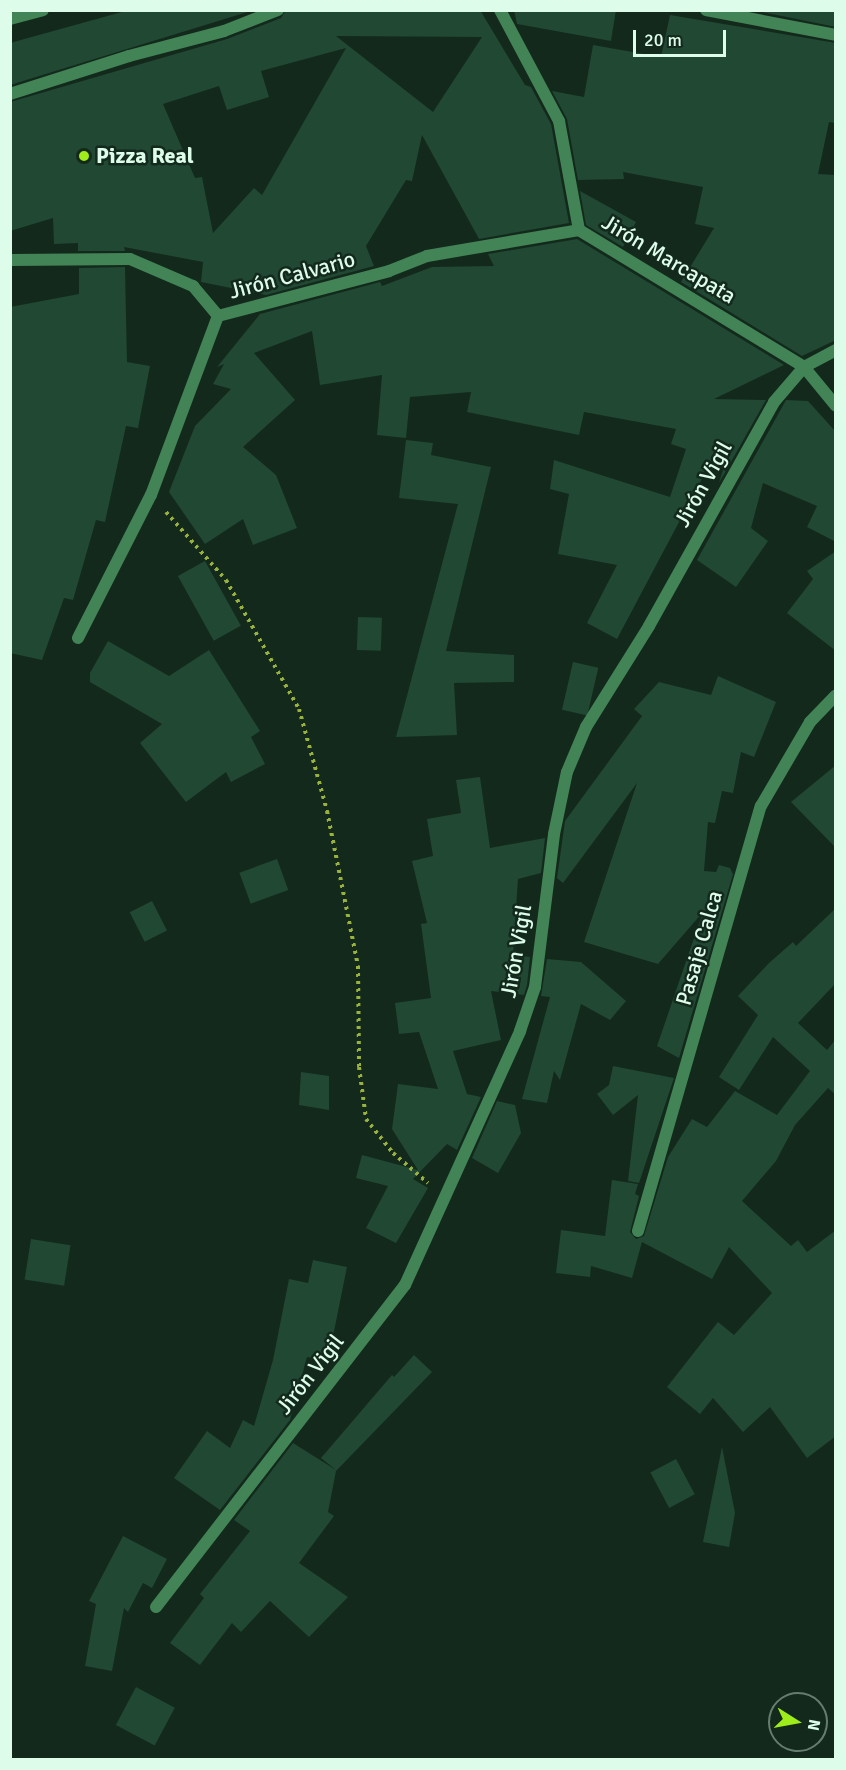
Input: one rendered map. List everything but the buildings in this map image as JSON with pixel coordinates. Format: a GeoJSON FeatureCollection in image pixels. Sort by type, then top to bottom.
{"type":"FeatureCollection","features":[{"type":"Feature","properties":{"kind":"street"},"geometry":{"type":"LineString","coordinates":[[10,19],[44,10]]}},
{"type":"Feature","properties":{"kind":"street"},"geometry":{"type":"LineString","coordinates":[[10,94],[129,56],[224,31],[278,10]]}},
{"type":"Feature","properties":{"kind":"street","name":"Jirón Marcapata"},"geometry":{"type":"LineString","coordinates":[[500,10],[500,17],[521,45],[559,121],[579,230],[804,367],[836,406]]}},
{"type":"Feature","properties":{"kind":"street"},"geometry":{"type":"LineString","coordinates":[[712,11],[836,35]]}},
{"type":"Feature","properties":{"kind":"street","name":"Jirón Calvario"},"geometry":{"type":"LineString","coordinates":[[78,638],[151,495],[218,316],[389,271],[427,256],[579,230]]}},
{"type":"Feature","properties":{"kind":"street"},"geometry":{"type":"LineString","coordinates":[[10,260],[130,259],[193,286],[218,316]]}},
{"type":"Feature","properties":{"kind":"street","name":"Jirón Vigil"},"geometry":{"type":"LineString","coordinates":[[156,1606],[405,1285],[520,1031],[535,987],[554,834],[567,772],[586,727],[649,626],[774,402],[804,367],[836,350]]}},
{"type":"Feature","properties":{"kind":"street","name":"Pasaje Calca"},"geometry":{"type":"LineString","coordinates":[[638,1231],[761,806],[810,722],[836,695]]}},
{"type":"Feature","properties":{"kind":"path"},"geometry":{"type":"LineString","coordinates":[[151,495],[226,580],[299,709],[327,811],[358,966],[359,1067],[366,1119],[393,1153],[445,1198]]}},
{"type":"Feature","properties":{"kind":"place","name":"Pizza Real"},"geometry":{"type":"Point","coordinates":[84,156]}}]}
